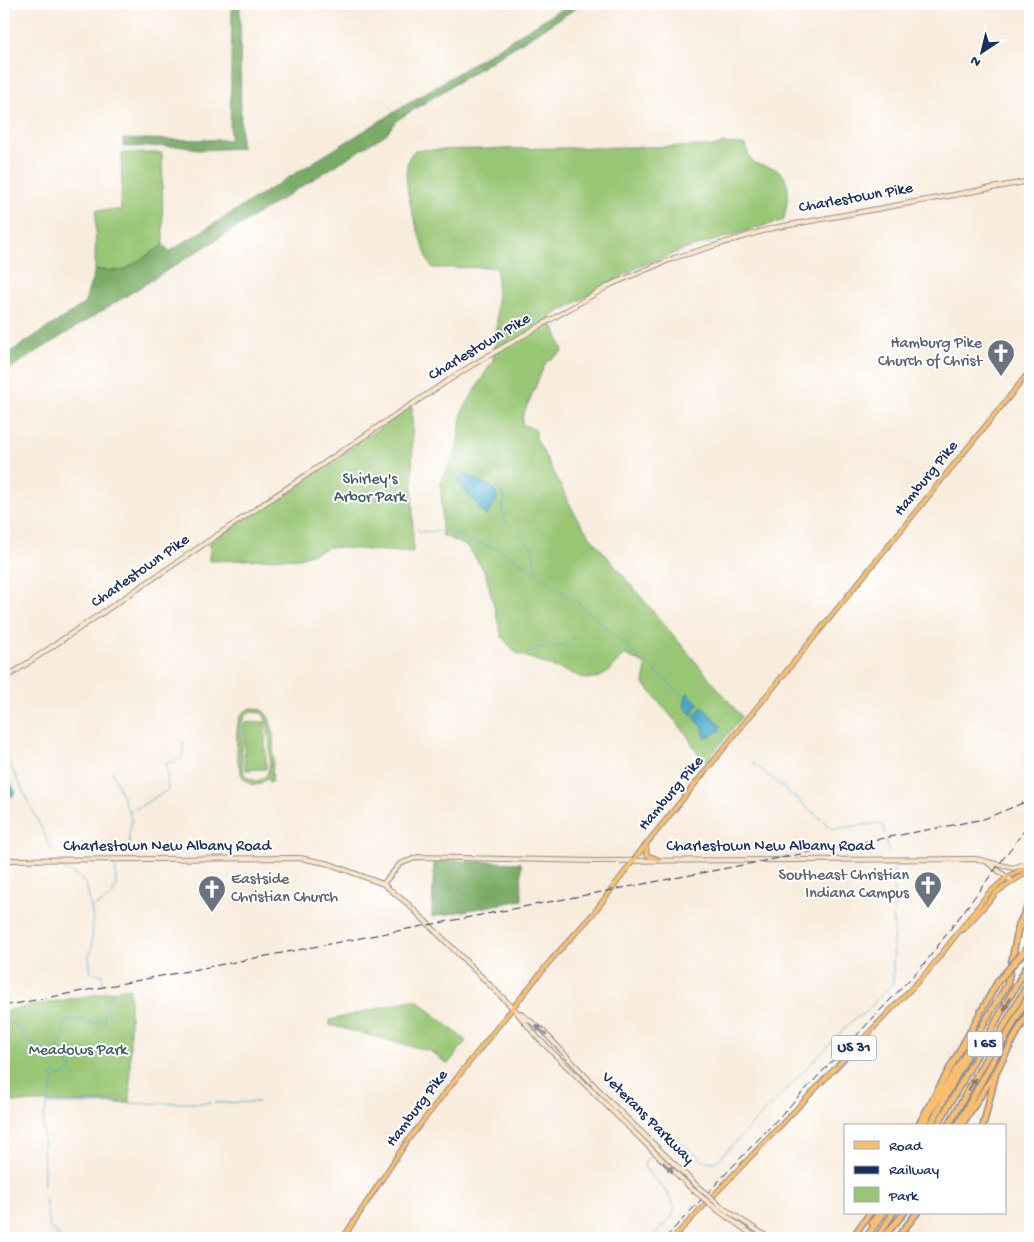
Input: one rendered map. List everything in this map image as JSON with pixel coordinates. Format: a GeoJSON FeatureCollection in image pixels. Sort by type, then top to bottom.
{"type":"FeatureCollection","features":[{"type":"Feature","properties":{"kind":"highway"},"geometry":{"type":"LineString","coordinates":[[931,1124],[1010,977],[1019,924],[1030,903]]}},
{"type":"Feature","properties":{"kind":"highway"},"geometry":{"type":"LineString","coordinates":[[921,1124],[998,982],[1030,943]]}},
{"type":"Feature","properties":{"kind":"highway","name":"I 65"},"geometry":{"type":"LineString","coordinates":[[938,1124],[1030,961]]}},
{"type":"Feature","properties":{"kind":"highway","name":"I 65"},"geometry":{"type":"LineString","coordinates":[[949,1124],[1030,980]]}},
{"type":"Feature","properties":{"kind":"highway"},"geometry":{"type":"LineString","coordinates":[[958,1124],[1030,993]]}},
{"type":"Feature","properties":{"kind":"highway"},"geometry":{"type":"LineString","coordinates":[[921,1124],[992,1009]]}},
{"type":"Feature","properties":{"kind":"highway"},"geometry":{"type":"LineString","coordinates":[[962,1124],[997,1070],[1030,1009]]}},
{"type":"Feature","properties":{"kind":"highway"},"geometry":{"type":"LineString","coordinates":[[983,1124],[997,1070]]}},
{"type":"Feature","properties":{"kind":"highway"},"geometry":{"type":"LineString","coordinates":[[852,1238],[869,1214]]}},
{"type":"Feature","properties":{"kind":"highway"},"geometry":{"type":"LineString","coordinates":[[865,1238],[878,1214]]}},
{"type":"Feature","properties":{"kind":"highway"},"geometry":{"type":"LineString","coordinates":[[865,1238],[882,1214]]}},
{"type":"Feature","properties":{"kind":"highway"},"geometry":{"type":"LineString","coordinates":[[876,1238],[892,1214]]}},
{"type":"Feature","properties":{"kind":"highway"},"geometry":{"type":"LineString","coordinates":[[883,1238],[903,1214]]}},
{"type":"Feature","properties":{"kind":"highway"},"geometry":{"type":"LineString","coordinates":[[897,1238],[916,1214]]}},
{"type":"Feature","properties":{"kind":"main road","name":"Charlestown Pike"},"geometry":{"type":"LineString","coordinates":[[4,679],[469,367],[612,284],[674,258],[773,228],[1030,181]]}},
{"type":"Feature","properties":{"kind":"main road","name":"Hamburg Pike"},"geometry":{"type":"LineString","coordinates":[[343,1238],[408,1140],[1030,372]]}},
{"type":"Feature","properties":{"kind":"main road"},"geometry":{"type":"LineString","coordinates":[[646,845],[647,855],[659,860]]}},
{"type":"Feature","properties":{"kind":"main road","name":"Charlestown New Albany Road"},"geometry":{"type":"LineString","coordinates":[[4,860],[300,858],[330,864]]}},
{"type":"Feature","properties":{"kind":"main road","name":"Charlestown New Albany Road"},"geometry":{"type":"LineString","coordinates":[[382,884],[400,864],[418,858],[634,860],[976,859],[1013,868],[1030,868]]}},
{"type":"Feature","properties":{"kind":"main road","name":"Charlestown New Albany Road"},"geometry":{"type":"LineString","coordinates":[[987,862],[1012,880]]}},
{"type":"Feature","properties":{"kind":"main road","name":"Veterans Parkway"},"geometry":{"type":"LineString","coordinates":[[330,864],[382,884],[408,904],[514,1009],[537,1036],[692,1189],[756,1238]]}},
{"type":"Feature","properties":{"kind":"main road","name":"US 31"},"geometry":{"type":"LineString","coordinates":[[959,933],[988,894],[1007,877],[1030,868]]}},
{"type":"Feature","properties":{"kind":"main road","name":"US 31"},"geometry":{"type":"LineString","coordinates":[[673,1238],[898,1003],[987,902],[1012,880],[1030,868]]}},
{"type":"Feature","properties":{"kind":"main road","name":"Veterans Parkway"},"geometry":{"type":"LineString","coordinates":[[514,1009],[542,1030],[608,1100],[721,1210],[769,1238]]}},
{"type":"Feature","properties":{"kind":"main road"},"geometry":{"type":"LineString","coordinates":[[756,1238],[759,1232]]}},
{"type":"Feature","properties":{"kind":"green space"},"geometry":{"type":"Polygon","coordinates":[[[232,4],[240,4],[241,148],[199,150],[185,146],[123,147],[123,139],[230,140],[232,4]]]}},
{"type":"Feature","properties":{"kind":"green space"},"geometry":{"type":"Polygon","coordinates":[[[569,4],[583,4],[397,120],[386,134],[4,372],[4,356],[84,304],[95,270],[123,271],[163,245],[170,251],[569,4]]]}},
{"type":"Feature","properties":{"kind":"green space"},"geometry":{"type":"Polygon","coordinates":[[[723,143],[745,145],[751,159],[756,163],[777,170],[782,174],[788,189],[784,220],[683,250],[638,267],[550,317],[563,351],[546,362],[523,415],[522,424],[536,430],[536,438],[577,518],[589,535],[742,717],[707,761],[701,759],[687,735],[644,684],[646,665],[624,654],[611,670],[600,677],[587,679],[516,653],[502,637],[485,572],[468,547],[442,535],[441,481],[457,449],[462,412],[493,360],[497,328],[497,267],[433,268],[429,263],[410,204],[406,172],[409,159],[415,150],[717,146],[723,143]]]}},
{"type":"Feature","properties":{"kind":"green space"},"geometry":{"type":"Polygon","coordinates":[[[122,153],[162,153],[163,245],[123,271],[95,270],[96,210],[121,210],[122,153]]]}},
{"type":"Feature","properties":{"kind":"green space","name":"Shirley's Arbor Park"},"geometry":{"type":"Polygon","coordinates":[[[412,406],[413,553],[330,547],[300,558],[209,561],[210,542],[412,406]]]}},
{"type":"Feature","properties":{"kind":"green space"},"geometry":{"type":"Polygon","coordinates":[[[252,708],[261,710],[268,716],[272,725],[274,749],[272,782],[269,782],[268,778],[257,785],[248,783],[242,776],[237,750],[240,717],[245,711],[252,708]],[[250,712],[242,722],[242,768],[245,776],[256,781],[266,775],[269,767],[270,750],[267,724],[262,713],[250,712]]]}},
{"type":"Feature","properties":{"kind":"green space"},"geometry":{"type":"Polygon","coordinates":[[[265,722],[266,769],[245,770],[244,723],[265,722]]]}},
{"type":"Feature","properties":{"kind":"green space"},"geometry":{"type":"Polygon","coordinates":[[[434,860],[521,863],[522,900],[432,917],[434,860]]]}},
{"type":"Feature","properties":{"kind":"green space","name":"Meadows Park"},"geometry":{"type":"Polygon","coordinates":[[[130,988],[130,1102],[4,1102],[4,1011],[130,988]]]}},
{"type":"Feature","properties":{"kind":"green space"},"geometry":{"type":"Polygon","coordinates":[[[416,999],[466,1041],[448,1064],[430,1051],[330,1025],[330,1020],[416,999]]]}},
{"type":"Feature","properties":{"kind":"water"},"geometry":{"type":"Polygon","coordinates":[[[465,474],[494,489],[497,499],[488,515],[486,516],[460,485],[458,481],[465,474]]]}},
{"type":"Feature","properties":{"kind":"water"},"geometry":{"type":"Polygon","coordinates":[[[688,693],[698,703],[692,715],[684,707],[688,693]]]}},
{"type":"Feature","properties":{"kind":"water"},"geometry":{"type":"Polygon","coordinates":[[[702,706],[721,726],[719,731],[705,738],[703,728],[694,717],[702,706]]]}},
{"type":"Feature","properties":{"kind":"water"},"geometry":{"type":"Polygon","coordinates":[[[4,768],[15,792],[12,797],[4,794],[4,768]]]}},
{"type":"Feature","properties":{"kind":"waterway"},"geometry":{"type":"LineString","coordinates":[[497,494],[502,493],[505,498],[502,510],[505,516],[503,519],[516,531]]}},
{"type":"Feature","properties":{"kind":"waterway"},"geometry":{"type":"LineString","coordinates":[[417,528],[420,532],[437,531]]}},
{"type":"Feature","properties":{"kind":"waterway"},"geometry":{"type":"LineString","coordinates":[[442,531],[446,530],[468,541],[500,549],[532,570]]}},
{"type":"Feature","properties":{"kind":"waterway"},"geometry":{"type":"LineString","coordinates":[[518,533],[532,548],[537,572]]}},
{"type":"Feature","properties":{"kind":"waterway"},"geometry":{"type":"LineString","coordinates":[[534,571],[588,611],[640,658]]}},
{"type":"Feature","properties":{"kind":"waterway"},"geometry":{"type":"LineString","coordinates":[[531,652],[537,648],[565,644],[575,634]]}},
{"type":"Feature","properties":{"kind":"waterway"},"geometry":{"type":"LineString","coordinates":[[646,662],[687,700]]}},
{"type":"Feature","properties":{"kind":"waterway"},"geometry":{"type":"LineString","coordinates":[[719,729],[727,737]]}},
{"type":"Feature","properties":{"kind":"waterway"},"geometry":{"type":"LineString","coordinates":[[130,812],[168,790],[166,763],[176,761],[182,757],[184,743]]}},
{"type":"Feature","properties":{"kind":"waterway"},"geometry":{"type":"LineString","coordinates":[[4,752],[53,852]]}},
{"type":"Feature","properties":{"kind":"waterway"},"geometry":{"type":"LineString","coordinates":[[752,762],[833,829],[880,823],[883,826],[885,835]]}},
{"type":"Feature","properties":{"kind":"waterway"},"geometry":{"type":"LineString","coordinates":[[112,771],[132,820],[129,834],[130,853]]}},
{"type":"Feature","properties":{"kind":"waterway"},"geometry":{"type":"LineString","coordinates":[[886,840],[889,853]]}},
{"type":"Feature","properties":{"kind":"waterway"},"geometry":{"type":"LineString","coordinates":[[664,1142],[669,1136],[673,1136],[704,1161],[716,1162],[854,1019],[864,1014],[893,983],[894,864]]}},
{"type":"Feature","properties":{"kind":"waterway"},"geometry":{"type":"LineString","coordinates":[[58,867],[76,875],[86,884],[93,918],[92,947],[89,956],[91,973],[102,974],[103,984]]}},
{"type":"Feature","properties":{"kind":"waterway"},"geometry":{"type":"LineString","coordinates":[[93,907],[107,900],[113,893],[116,883],[116,868]]}},
{"type":"Feature","properties":{"kind":"waterway"},"geometry":{"type":"LineString","coordinates":[[58,1051],[64,1034],[64,1022],[73,1019],[95,1023],[98,1020],[105,1022],[104,1016],[108,1010],[104,1007],[111,995],[106,990]]}},
{"type":"Feature","properties":{"kind":"waterway"},"geometry":{"type":"LineString","coordinates":[[4,1021],[15,1024],[22,1031],[27,1041],[47,1052],[47,1057],[56,1050],[70,1058],[67,1065],[72,1067],[66,1074],[58,1077],[54,1073],[51,1076],[54,1080],[43,1120],[44,1186]]}},
{"type":"Feature","properties":{"kind":"waterway"},"geometry":{"type":"LineString","coordinates":[[214,1103],[258,1102]]}},
{"type":"Feature","properties":{"kind":"waterway"},"geometry":{"type":"LineString","coordinates":[[49,1104],[210,1103]]}},
{"type":"Feature","properties":{"kind":"waterway"},"geometry":{"type":"LineString","coordinates":[[648,1158],[644,1164],[645,1168],[667,1192],[675,1207],[672,1217],[651,1238]]}},
{"type":"Feature","properties":{"kind":"waterway"},"geometry":{"type":"LineString","coordinates":[[45,1196],[49,1227],[61,1238]]}},
{"type":"Feature","properties":{"kind":"railway"},"geometry":{"type":"LineString","coordinates":[[4,1006],[984,819],[1030,800]]}},
{"type":"Feature","properties":{"kind":"railway"},"geometry":{"type":"LineString","coordinates":[[665,1238],[925,963],[1030,823]]}},
{"type":"Feature","properties":{"kind":"place","name":"Hamburg Pike Church of Christ"},"geometry":{"type":"Point","coordinates":[1001,377]}},
{"type":"Feature","properties":{"kind":"place","name":"Southeast Christian Indiana Campus"},"geometry":{"type":"Point","coordinates":[928,909]}},
{"type":"Feature","properties":{"kind":"place","name":"Eastside Christian Church"},"geometry":{"type":"Point","coordinates":[212,913]}}]}
